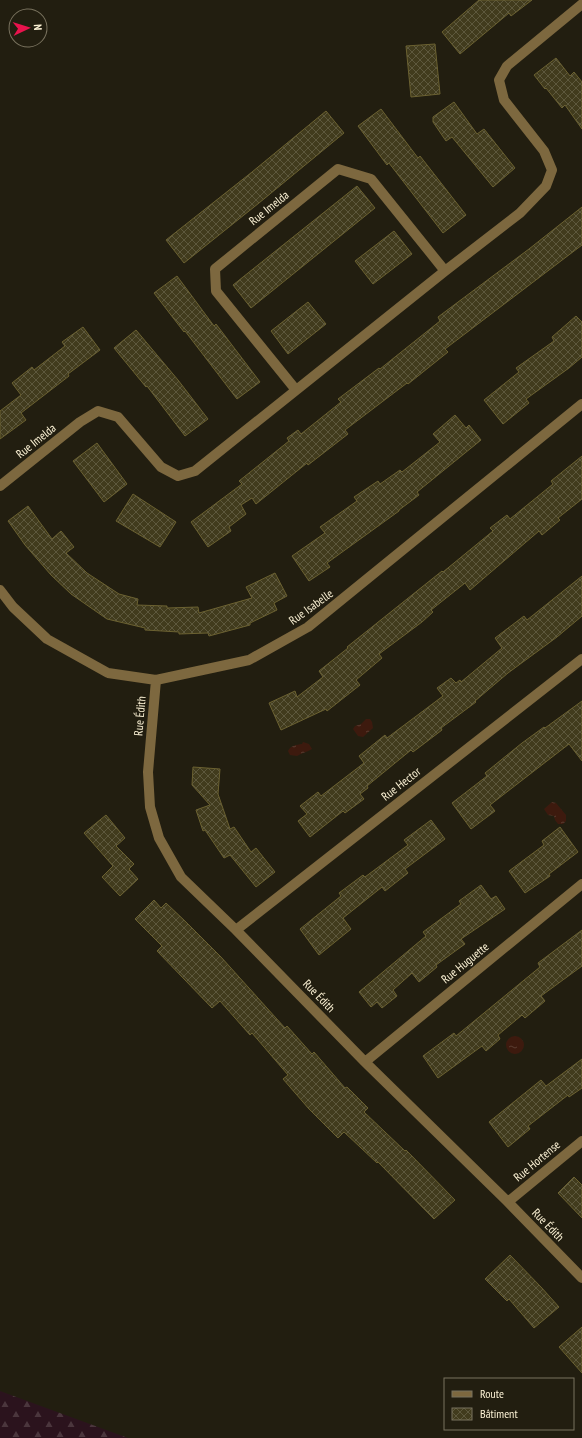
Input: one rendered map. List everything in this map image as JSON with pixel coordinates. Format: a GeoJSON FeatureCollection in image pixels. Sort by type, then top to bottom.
{"type":"FeatureCollection","features":[{"type":"Feature","properties":{"kind":"street","name":"Rue Imelda"},"geometry":{"type":"LineString","coordinates":[[0,486],[80,422],[98,411],[118,417],[161,467],[178,476],[195,471],[445,271],[520,213],[546,186],[552,170],[544,151],[504,100],[499,80],[507,66],[582,4]]}},
{"type":"Feature","properties":{"kind":"street","name":"Rue Imelda"},"geometry":{"type":"LineString","coordinates":[[296,390],[216,291],[215,269],[338,169],[370,179],[445,271]]}},
{"type":"Feature","properties":{"kind":"street","name":"Rue Isabelle"},"geometry":{"type":"LineString","coordinates":[[0,590],[13,607],[47,639],[108,673],[156,680],[249,660],[308,628],[582,404]]}},
{"type":"Feature","properties":{"kind":"street","name":"Rue Hector"},"geometry":{"type":"LineString","coordinates":[[236,930],[582,659]]}},
{"type":"Feature","properties":{"kind":"street","name":"Rue Édith"},"geometry":{"type":"LineString","coordinates":[[156,680],[148,772],[150,807],[159,838],[181,876],[365,1062],[508,1202],[582,1278]]}},
{"type":"Feature","properties":{"kind":"street","name":"Rue Huguette"},"geometry":{"type":"LineString","coordinates":[[365,1062],[582,884]]}},
{"type":"Feature","properties":{"kind":"street","name":"Rue Hortense"},"geometry":{"type":"LineString","coordinates":[[508,1202],[582,1141]]}},
{"type":"Feature","properties":{"kind":"green space"},"geometry":{"type":"Polygon","coordinates":[[[0,1391],[128,1438],[0,1438],[0,1391]]]}},
{"type":"Feature","properties":{"kind":"water"},"geometry":{"type":"Polygon","coordinates":[[[366,719],[370,719],[373,728],[363,737],[358,736],[353,729],[366,719]]]}},
{"type":"Feature","properties":{"kind":"water"},"geometry":{"type":"Polygon","coordinates":[[[303,742],[309,744],[312,749],[297,756],[290,755],[288,751],[291,748],[302,744],[303,742]]]}},
{"type":"Feature","properties":{"kind":"water"},"geometry":{"type":"Polygon","coordinates":[[[552,802],[556,803],[566,815],[566,821],[563,824],[558,824],[554,816],[548,815],[544,809],[552,802]]]}},
{"type":"Feature","properties":{"kind":"water"},"geometry":{"type":"Polygon","coordinates":[[[515,1036],[521,1039],[524,1045],[521,1051],[515,1054],[509,1051],[506,1045],[509,1039],[515,1036]]]}},
{"type":"Feature","properties":{"kind":"building"},"geometry":{"type":"Polygon","coordinates":[[[479,0],[532,0],[511,16],[509,13],[460,54],[442,32],[479,0]]]}},
{"type":"Feature","properties":{"kind":"building"},"geometry":{"type":"Polygon","coordinates":[[[435,44],[440,94],[411,97],[406,46],[435,44]]]}},
{"type":"Feature","properties":{"kind":"building"},"geometry":{"type":"Polygon","coordinates":[[[556,58],[570,76],[574,72],[582,82],[582,129],[565,105],[562,108],[534,75],[556,58]]]}},
{"type":"Feature","properties":{"kind":"building"},"geometry":{"type":"Polygon","coordinates":[[[454,102],[477,134],[484,129],[515,168],[493,187],[452,137],[446,141],[433,122],[433,117],[454,102]]]}},
{"type":"Feature","properties":{"kind":"building"},"geometry":{"type":"Polygon","coordinates":[[[381,109],[418,158],[420,156],[466,215],[443,233],[389,163],[387,165],[358,126],[381,109]]]}},
{"type":"Feature","properties":{"kind":"building"},"geometry":{"type":"Polygon","coordinates":[[[326,111],[344,133],[184,263],[166,240],[326,111]]]}},
{"type":"Feature","properties":{"kind":"building"},"geometry":{"type":"Polygon","coordinates":[[[357,186],[375,208],[251,308],[233,285],[357,186]]]}},
{"type":"Feature","properties":{"kind":"building"},"geometry":{"type":"Polygon","coordinates":[[[582,207],[582,245],[445,349],[448,352],[408,384],[407,383],[345,430],[348,434],[308,465],[307,463],[256,504],[252,498],[241,505],[246,514],[229,527],[231,531],[208,547],[191,522],[242,484],[239,481],[289,441],[287,438],[298,430],[301,434],[341,402],[338,399],[379,368],[380,369],[440,321],[438,317],[529,249],[582,207]]]}},
{"type":"Feature","properties":{"kind":"building"},"geometry":{"type":"Polygon","coordinates":[[[394,231],[412,254],[373,284],[355,261],[394,231]]]}},
{"type":"Feature","properties":{"kind":"building"},"geometry":{"type":"Polygon","coordinates":[[[177,276],[214,326],[216,324],[260,382],[237,399],[154,293],[177,276]]]}},
{"type":"Feature","properties":{"kind":"building"},"geometry":{"type":"Polygon","coordinates":[[[308,302],[326,324],[288,354],[271,331],[308,302]]]}},
{"type":"Feature","properties":{"kind":"building"},"geometry":{"type":"Polygon","coordinates":[[[576,316],[582,322],[582,357],[526,399],[529,403],[503,424],[484,400],[519,372],[516,368],[554,341],[552,337],[576,316]]]}},
{"type":"Feature","properties":{"kind":"building"},"geometry":{"type":"Polygon","coordinates":[[[83,327],[100,350],[21,413],[26,420],[0,439],[0,411],[21,395],[12,383],[32,367],[34,370],[65,346],[62,342],[83,327]]]}},
{"type":"Feature","properties":{"kind":"building"},"geometry":{"type":"Polygon","coordinates":[[[136,330],[178,380],[208,419],[185,436],[147,386],[146,387],[114,348],[136,330]]]}},
{"type":"Feature","properties":{"kind":"building"},"geometry":{"type":"Polygon","coordinates":[[[455,415],[466,428],[469,425],[481,440],[417,492],[419,495],[327,563],[330,567],[309,581],[292,556],[325,533],[320,527],[357,501],[354,497],[378,481],[380,484],[400,470],[402,472],[440,442],[433,434],[455,415]]]}},
{"type":"Feature","properties":{"kind":"building"},"geometry":{"type":"Polygon","coordinates":[[[97,443],[127,484],[104,502],[73,461],[97,443]]]}},
{"type":"Feature","properties":{"kind":"building"},"geometry":{"type":"Polygon","coordinates":[[[582,456],[582,499],[558,518],[560,520],[542,535],[539,531],[470,590],[465,583],[431,610],[433,612],[422,622],[379,654],[382,658],[356,680],[360,685],[327,711],[326,709],[281,730],[269,703],[295,691],[297,697],[323,677],[319,671],[348,648],[347,647],[493,531],[490,528],[507,515],[510,519],[553,484],[551,481],[582,456]]]}},
{"type":"Feature","properties":{"kind":"building"},"geometry":{"type":"Polygon","coordinates":[[[133,494],[176,522],[160,547],[116,521],[133,494]]]}},
{"type":"Feature","properties":{"kind":"building"},"geometry":{"type":"Polygon","coordinates":[[[28,506],[52,539],[61,531],[74,547],[66,553],[87,573],[119,594],[138,599],[137,605],[167,606],[167,608],[198,607],[199,613],[252,598],[246,587],[275,573],[287,596],[274,603],[277,610],[250,623],[250,625],[209,636],[208,633],[179,634],[179,632],[145,630],[145,628],[107,619],[71,594],[51,575],[25,545],[8,521],[28,506]]]}},
{"type":"Feature","properties":{"kind":"building"},"geometry":{"type":"Polygon","coordinates":[[[582,576],[582,616],[557,637],[508,673],[475,701],[476,702],[441,728],[442,730],[413,752],[411,750],[367,786],[368,788],[360,794],[364,799],[345,813],[343,811],[310,837],[298,821],[307,814],[300,806],[318,792],[321,796],[364,763],[359,756],[385,735],[387,738],[443,696],[437,688],[451,678],[456,683],[460,680],[461,682],[502,648],[495,638],[524,616],[527,620],[582,576]]]}},
{"type":"Feature","properties":{"kind":"building"},"geometry":{"type":"Polygon","coordinates":[[[582,701],[582,761],[569,744],[490,805],[495,811],[471,829],[452,803],[487,776],[485,773],[522,743],[582,701]]]}},
{"type":"Feature","properties":{"kind":"building"},"geometry":{"type":"Polygon","coordinates":[[[193,767],[220,769],[218,794],[230,829],[234,827],[251,852],[256,848],[275,872],[256,887],[230,855],[224,858],[205,830],[203,831],[196,810],[210,805],[192,785],[193,767]]]}},
{"type":"Feature","properties":{"kind":"building"},"geometry":{"type":"Polygon","coordinates":[[[106,815],[125,838],[116,846],[134,864],[129,869],[138,879],[120,896],[102,877],[113,866],[84,833],[106,815]]]}},
{"type":"Feature","properties":{"kind":"building"},"geometry":{"type":"Polygon","coordinates":[[[431,820],[445,839],[405,869],[408,873],[385,891],[382,887],[343,918],[351,929],[319,955],[300,929],[341,896],[339,893],[363,875],[365,877],[408,845],[404,840],[431,820]]]}},
{"type":"Feature","properties":{"kind":"building"},"geometry":{"type":"Polygon","coordinates":[[[560,827],[578,852],[549,874],[550,876],[525,893],[509,871],[544,845],[542,841],[560,827]]]}},
{"type":"Feature","properties":{"kind":"building"},"geometry":{"type":"Polygon","coordinates":[[[481,885],[491,899],[496,896],[505,909],[461,939],[465,944],[436,965],[437,967],[419,982],[412,973],[393,990],[397,996],[382,1008],[377,1002],[371,1007],[359,992],[426,936],[423,932],[461,904],[459,901],[481,885]]]}},
{"type":"Feature","properties":{"kind":"building"},"geometry":{"type":"Polygon","coordinates":[[[154,900],[161,908],[166,903],[186,922],[221,957],[285,1028],[287,1026],[312,1054],[314,1052],[345,1088],[347,1087],[368,1108],[364,1112],[405,1151],[406,1150],[455,1200],[434,1219],[378,1162],[377,1163],[344,1132],[338,1138],[309,1109],[283,1079],[288,1075],[252,1033],[250,1035],[220,1001],[212,1008],[157,951],[162,946],[135,919],[154,900]]]}},
{"type":"Feature","properties":{"kind":"building"},"geometry":{"type":"Polygon","coordinates":[[[582,930],[582,966],[541,996],[545,1001],[525,1018],[522,1015],[498,1035],[500,1039],[486,1051],[482,1046],[438,1078],[423,1056],[454,1033],[456,1036],[540,967],[538,963],[582,930]]]}},
{"type":"Feature","properties":{"kind":"building"},"geometry":{"type":"Polygon","coordinates":[[[582,1059],[582,1088],[569,1097],[568,1095],[528,1126],[530,1129],[508,1147],[489,1122],[541,1080],[546,1086],[582,1059]]]}},
{"type":"Feature","properties":{"kind":"building"},"geometry":{"type":"Polygon","coordinates":[[[574,1177],[582,1185],[582,1218],[558,1193],[574,1177]]]}},
{"type":"Feature","properties":{"kind":"building"},"geometry":{"type":"Polygon","coordinates":[[[510,1255],[559,1307],[534,1328],[509,1299],[507,1301],[485,1279],[510,1255]]]}},
{"type":"Feature","properties":{"kind":"building"},"geometry":{"type":"Polygon","coordinates":[[[582,1327],[582,1373],[559,1347],[582,1327]]]}}]}
